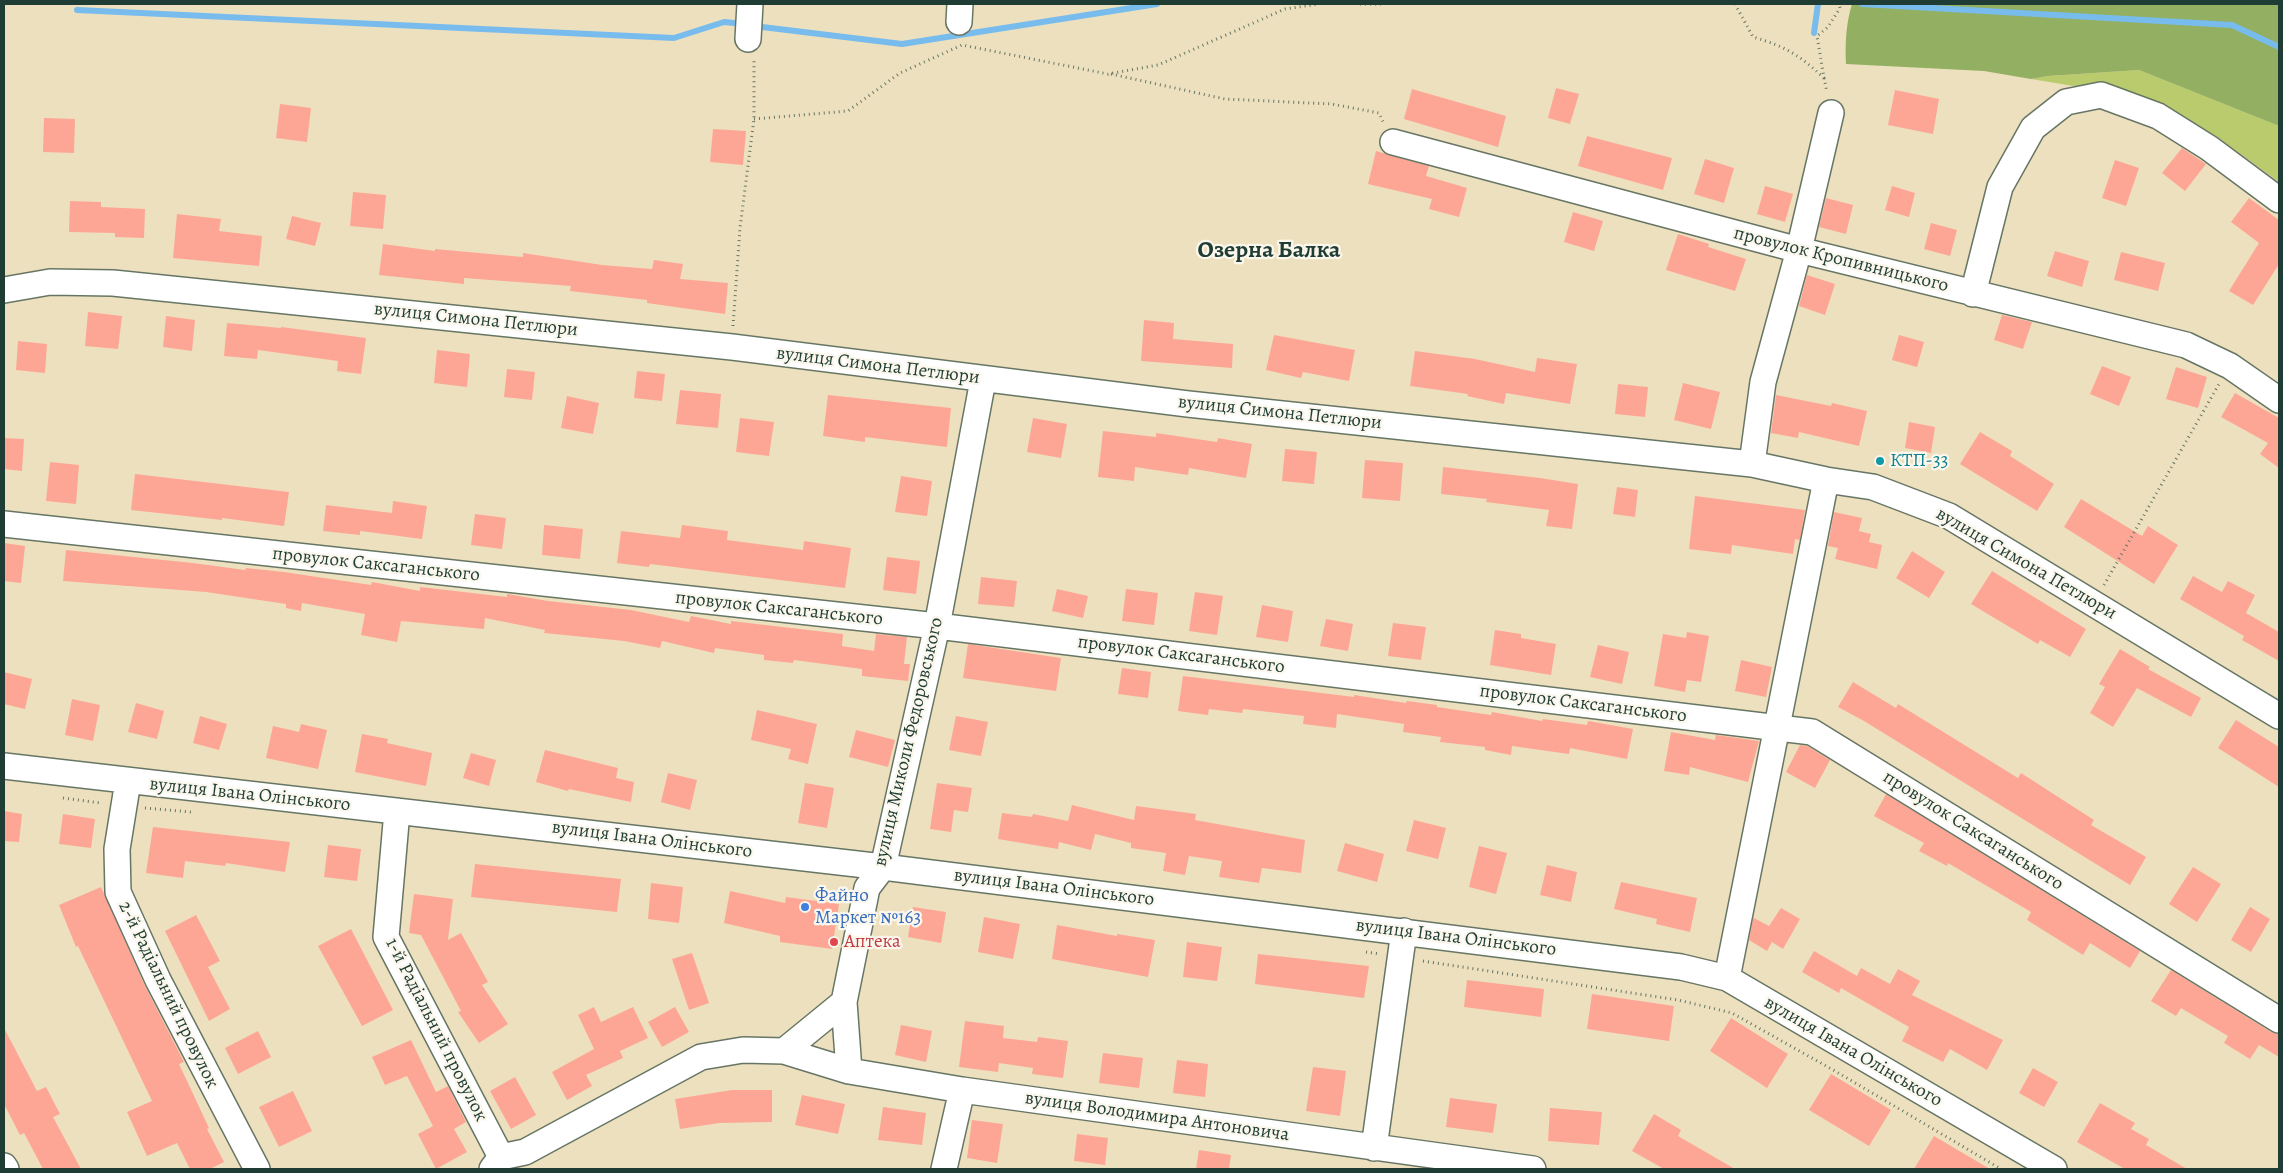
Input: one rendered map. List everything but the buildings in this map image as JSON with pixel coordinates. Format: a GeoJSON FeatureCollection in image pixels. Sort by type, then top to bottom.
{"type":"FeatureCollection","features":[{"type":"Feature","properties":{"kind":"street"},"geometry":{"type":"LineString","coordinates":[[748,39],[750,8]]}},
{"type":"Feature","properties":{"kind":"street"},"geometry":{"type":"LineString","coordinates":[[1973,294],[2000,187],[2034,128],[2066,102],[2101,95],[2158,116],[2210,148],[2279,200]]}},
{"type":"Feature","properties":{"kind":"street"},"geometry":{"type":"LineString","coordinates":[[1752,464],[1763,382],[1799,250],[1831,113]]}},
{"type":"Feature","properties":{"kind":"street","name":"провулок Кропивницького"},"geometry":{"type":"LineString","coordinates":[[1393,142],[1799,250],[2186,345],[2230,366],[2279,400]]}},
{"type":"Feature","properties":{"kind":"street","name":"вулиця Симона Петлюри"},"geometry":{"type":"LineString","coordinates":[[4,290],[50,282],[113,283],[732,347],[983,380],[1188,404],[1752,464],[1826,480],[1873,487],[1949,516],[2094,602],[2279,716]]}},
{"type":"Feature","properties":{"kind":"street","name":"вулиця Миколи Федоровського"},"geometry":{"type":"LineString","coordinates":[[849,1071],[844,1002],[867,888],[883,867],[937,626],[983,380]]}},
{"type":"Feature","properties":{"kind":"street"},"geometry":{"type":"LineString","coordinates":[[1727,978],[1826,480]]}},
{"type":"Feature","properties":{"kind":"street","name":"провулок Саксаганського"},"geometry":{"type":"LineString","coordinates":[[4,524],[937,626],[1812,732],[2279,1020]]}},
{"type":"Feature","properties":{"kind":"street","name":"вулиця Івана Олінського"},"geometry":{"type":"LineString","coordinates":[[4,766],[883,867],[1681,967],[1727,978],[2054,1169]]}},
{"type":"Feature","properties":{"kind":"street","name":"2-й Радіальний провулок"},"geometry":{"type":"LineString","coordinates":[[128,781],[117,849],[118,892],[158,980],[257,1169]]}},
{"type":"Feature","properties":{"kind":"street","name":"1-й Радіальний провулок"},"geometry":{"type":"LineString","coordinates":[[397,811],[386,937],[497,1163]]}},
{"type":"Feature","properties":{"kind":"street"},"geometry":{"type":"LineString","coordinates":[[1374,1148],[1404,931]]}},
{"type":"Feature","properties":{"kind":"street"},"geometry":{"type":"LineString","coordinates":[[497,1163],[525,1152],[701,1058],[743,1050],[784,1051],[844,1002]]}},
{"type":"Feature","properties":{"kind":"street","name":"вулиця Володимира Антоновича"},"geometry":{"type":"LineString","coordinates":[[784,1051],[849,1071],[962,1090],[1533,1169]]}},
{"type":"Feature","properties":{"kind":"street"},"geometry":{"type":"LineString","coordinates":[[944,1169],[962,1090]]}},
{"type":"Feature","properties":{"kind":"path"},"geometry":{"type":"LineString","coordinates":[[1108,74],[1158,65],[1285,9],[1319,4]]}},
{"type":"Feature","properties":{"kind":"path"},"geometry":{"type":"LineString","coordinates":[[1360,4],[1381,4]]}},
{"type":"Feature","properties":{"kind":"path"},"geometry":{"type":"LineString","coordinates":[[1735,4],[1753,37],[1780,45],[1805,60],[1824,78],[1817,36],[1828,27],[1840,8],[1838,4]]}},
{"type":"Feature","properties":{"kind":"path"},"geometry":{"type":"LineString","coordinates":[[732,347],[740,228],[754,119],[754,56],[748,39]]}},
{"type":"Feature","properties":{"kind":"path"},"geometry":{"type":"LineString","coordinates":[[754,119],[848,111],[900,73],[962,45],[1225,99],[1332,104],[1379,113],[1393,142]]}},
{"type":"Feature","properties":{"kind":"path"},"geometry":{"type":"LineString","coordinates":[[2094,602],[2230,366]]}},
{"type":"Feature","properties":{"kind":"path"},"geometry":{"type":"LineString","coordinates":[[59,797],[123,806],[200,813]]}},
{"type":"Feature","properties":{"kind":"path"},"geometry":{"type":"LineString","coordinates":[[1360,952],[1678,1000],[1732,1013],[2001,1169]]}},
{"type":"Feature","properties":{"kind":"green space"},"geometry":{"type":"Polygon","coordinates":[[[1852,4],[2279,4],[2279,126],[2139,70],[2048,76],[2031,79],[1984,71],[1846,64],[1846,34],[1852,4]]]}},
{"type":"Feature","properties":{"kind":"green space"},"geometry":{"type":"Polygon","coordinates":[[[2139,70],[2279,126],[2279,182],[2216,136],[2110,92],[2031,79],[2048,76],[2139,70]]]}},
{"type":"Feature","properties":{"kind":"waterway","name":"Озерна Балка"},"geometry":{"type":"LineString","coordinates":[[754,26],[902,44],[1157,4]]}},
{"type":"Feature","properties":{"kind":"waterway"},"geometry":{"type":"LineString","coordinates":[[1814,33],[1818,4]]}},
{"type":"Feature","properties":{"kind":"waterway","name":"Озерна Балка"},"geometry":{"type":"LineString","coordinates":[[1862,4],[2232,25],[2279,47]]}},
{"type":"Feature","properties":{"kind":"waterway","name":"Озерна Балка"},"geometry":{"type":"LineString","coordinates":[[77,10],[674,38],[724,22],[745,24]]}},
{"type":"Feature","properties":{"kind":"place","name":"КТП-33"},"geometry":{"type":"Point","coordinates":[1880,461]}},
{"type":"Feature","properties":{"kind":"place","name":"Файно Маркет №163"},"geometry":{"type":"Point","coordinates":[805,907]}},
{"type":"Feature","properties":{"kind":"place","name":"Аптека"},"geometry":{"type":"Point","coordinates":[834,942]}},
{"type":"Feature","properties":{"kind":"district","name":"Озерна Балка"},"geometry":{"type":"Point","coordinates":[1269,251]}}]}
